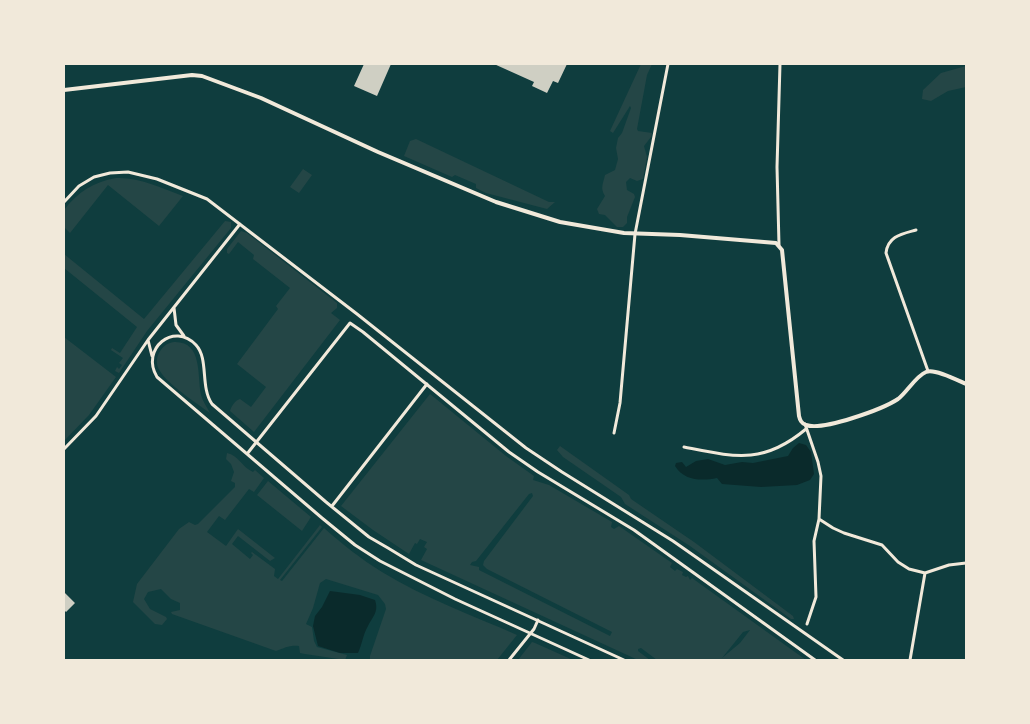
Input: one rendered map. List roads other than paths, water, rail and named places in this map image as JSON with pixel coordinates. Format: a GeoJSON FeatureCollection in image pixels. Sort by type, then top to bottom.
{"type":"FeatureCollection","features":[{"type":"Feature","properties":{"kind":"street"},"geometry":{"type":"LineString","coordinates":[[614,433],[620,403],[636,234],[668,64]]}},
{"type":"Feature","properties":{"kind":"street"},"geometry":{"type":"LineString","coordinates":[[780,64],[777,167],[779,245],[782,250],[799,416],[818,462],[821,476],[819,519],[814,541],[816,597],[807,624]]}},
{"type":"Feature","properties":{"kind":"street"},"geometry":{"type":"LineString","coordinates":[[64,90],[192,75],[202,76],[261,98],[378,152],[496,202],[560,222],[636,234],[761,241],[779,245]]}},
{"type":"Feature","properties":{"kind":"street"},"geometry":{"type":"LineString","coordinates":[[64,202],[79,186],[94,178],[110,173],[128,172],[157,179],[207,199],[358,314],[530,452],[673,541],[843,660]]}},
{"type":"Feature","properties":{"kind":"street"},"geometry":{"type":"LineString","coordinates":[[64,450],[96,416],[148,340],[240,224]]}},
{"type":"Feature","properties":{"kind":"street"},"geometry":{"type":"LineString","coordinates":[[916,230],[892,239],[886,248],[886,253],[928,371]]}},
{"type":"Feature","properties":{"kind":"street"},"geometry":{"type":"LineString","coordinates":[[174,306],[176,324],[184,337]]}},
{"type":"Feature","properties":{"kind":"street"},"geometry":{"type":"LineString","coordinates":[[247,454],[350,323],[533,470],[629,527],[815,660]]}},
{"type":"Feature","properties":{"kind":"street"},"geometry":{"type":"LineString","coordinates":[[152,359],[154,351],[163,340],[173,336],[184,337],[192,341],[201,352],[206,390],[212,404],[369,536],[400,556],[624,660]]}},
{"type":"Feature","properties":{"kind":"street"},"geometry":{"type":"LineString","coordinates":[[148,340],[153,370],[157,377],[348,539],[403,574],[589,660]]}},
{"type":"Feature","properties":{"kind":"street"},"geometry":{"type":"LineString","coordinates":[[684,447],[740,456],[760,454],[776,449],[791,441],[805,427],[844,421],[889,404],[903,395],[928,371],[937,372],[966,384]]}},
{"type":"Feature","properties":{"kind":"street"},"geometry":{"type":"LineString","coordinates":[[332,506],[427,384]]}},
{"type":"Feature","properties":{"kind":"street"},"geometry":{"type":"LineString","coordinates":[[819,519],[832,528],[844,533],[882,545],[898,562],[909,569],[925,573],[949,565],[966,563]]}},
{"type":"Feature","properties":{"kind":"street"},"geometry":{"type":"LineString","coordinates":[[910,660],[925,573]]}},
{"type":"Feature","properties":{"kind":"street"},"geometry":{"type":"LineString","coordinates":[[509,660],[530,634],[538,620]]}}]}
